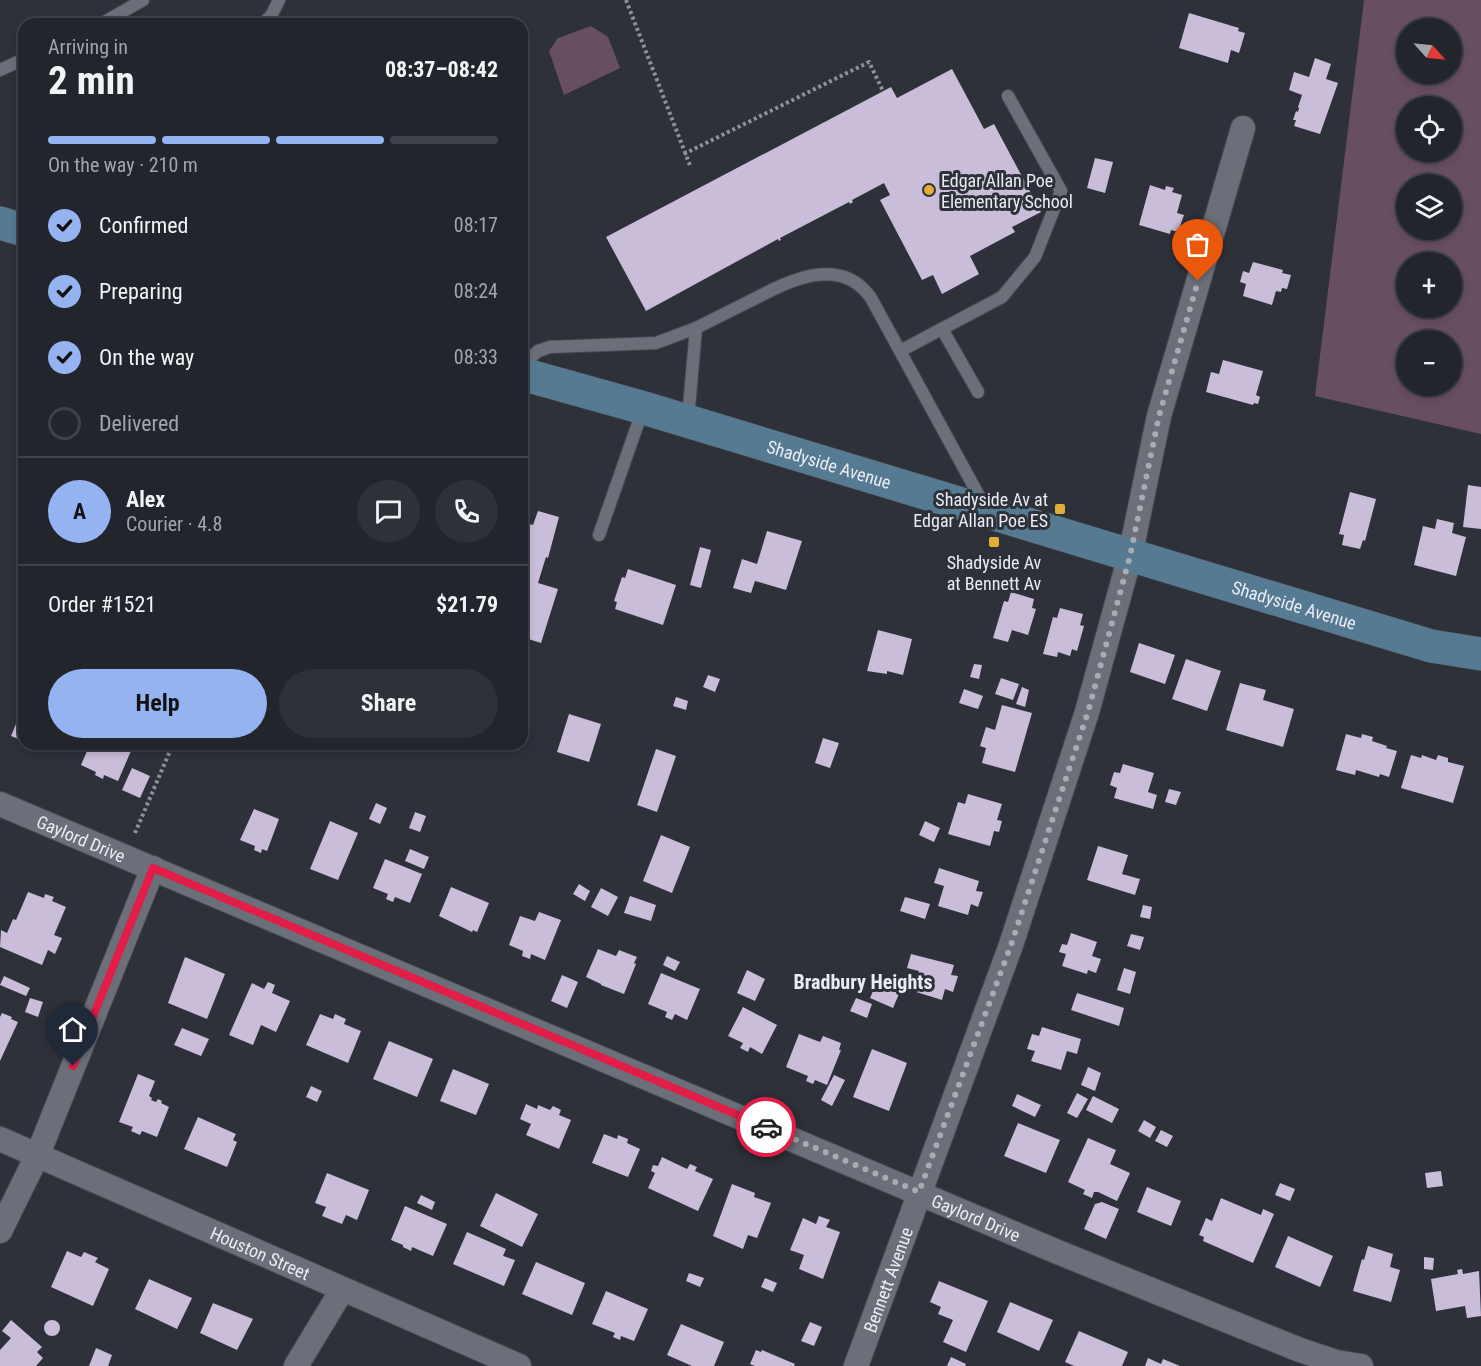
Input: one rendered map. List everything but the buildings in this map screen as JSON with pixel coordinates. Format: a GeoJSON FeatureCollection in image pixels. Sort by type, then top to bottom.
{"type":"FeatureCollection","features":[{"type":"Feature","properties":{"kind":"street","name":"Bennett Avenue"},"geometry":{"type":"LineString","coordinates":[[856,1366],[1011,945],[1088,712],[1130,556],[1159,416],[1243,128]]}},
{"type":"Feature","properties":{"kind":"street"},"geometry":{"type":"LineString","coordinates":[[0,223],[18,228]]}},
{"type":"Feature","properties":{"kind":"street","name":"Shadyside Avenue"},"geometry":{"type":"LineString","coordinates":[[528,377],[644,408],[687,423],[1431,646],[1481,654]]}},
{"type":"Feature","properties":{"kind":"street","name":"Gaylord Drive"},"geometry":{"type":"LineString","coordinates":[[0,804],[1060,1252],[1300,1350],[1336,1362],[1360,1366]]}},
{"type":"Feature","properties":{"kind":"street"},"geometry":{"type":"LineString","coordinates":[[0,1231],[38,1154],[153,868]]}},
{"type":"Feature","properties":{"kind":"street","name":"Houston Street"},"geometry":{"type":"LineString","coordinates":[[0,1139],[519,1366]]}},
{"type":"Feature","properties":{"kind":"street"},"geometry":{"type":"LineString","coordinates":[[296,1366],[342,1290]]}},
{"type":"Feature","properties":{"kind":"lane"},"geometry":{"type":"LineString","coordinates":[[112,18],[144,0]]}},
{"type":"Feature","properties":{"kind":"lane"},"geometry":{"type":"LineString","coordinates":[[269,18],[279,0]]}},
{"type":"Feature","properties":{"kind":"lane"},"geometry":{"type":"LineString","coordinates":[[0,70],[18,62]]}},
{"type":"Feature","properties":{"kind":"lane"},"geometry":{"type":"LineString","coordinates":[[900,351],[1002,297],[1035,257],[1061,191],[1008,96]]}},
{"type":"Feature","properties":{"kind":"lane"},"geometry":{"type":"LineString","coordinates":[[528,360],[538,351],[550,347],[656,343],[696,328],[784,284],[813,275],[828,274],[842,277],[863,286],[989,514]]}},
{"type":"Feature","properties":{"kind":"lane"},"geometry":{"type":"LineString","coordinates":[[687,423],[696,328]]}},
{"type":"Feature","properties":{"kind":"lane"},"geometry":{"type":"LineString","coordinates":[[942,329],[978,392]]}},
{"type":"Feature","properties":{"kind":"lane"},"geometry":{"type":"LineString","coordinates":[[599,535],[644,408]]}},
{"type":"Feature","properties":{"kind":"path"},"geometry":{"type":"LineString","coordinates":[[626,0],[691,168]]}},
{"type":"Feature","properties":{"kind":"path"},"geometry":{"type":"LineString","coordinates":[[684,154],[869,62],[883,91]]}},
{"type":"Feature","properties":{"kind":"path"},"geometry":{"type":"LineString","coordinates":[[125,856],[170,750]]}},
{"type":"Feature","properties":{"kind":"shaded area"},"geometry":{"type":"Polygon","coordinates":[[[1364,0],[1481,0],[1481,434],[1315,396],[1364,0]]]}},
{"type":"Feature","properties":{"kind":"shaded area"},"geometry":{"type":"Polygon","coordinates":[[[591,26],[608,37],[620,68],[564,95],[549,51],[558,38],[591,26]]]}},
{"type":"Feature","properties":{"kind":"way so far"},"geometry":{"type":"LineString","coordinates":[[766,1127],[919,1192],[1011,945],[1088,712],[1130,556],[1159,416],[1198,281]]}},
{"type":"Feature","properties":{"kind":"place","name":"Edgar Allan Poe Elementary School"},"geometry":{"type":"Point","coordinates":[929,190]}},
{"type":"Feature","properties":{"kind":"place","name":"Shadyside Av at Edgar Allan Poe ES"},"geometry":{"type":"Point","coordinates":[1060,509]}},
{"type":"Feature","properties":{"kind":"place","name":"Shadyside Av at Bennett Av"},"geometry":{"type":"Point","coordinates":[994,542]}},
{"type":"Feature","properties":{"kind":"district","name":"Bradbury Heights"},"geometry":{"type":"Point","coordinates":[863,982]}},
{"type":"Feature","properties":{"kind":"route"},"geometry":{"type":"LineString","coordinates":[[73,1066],[153,868],[766,1127]]}}]}
